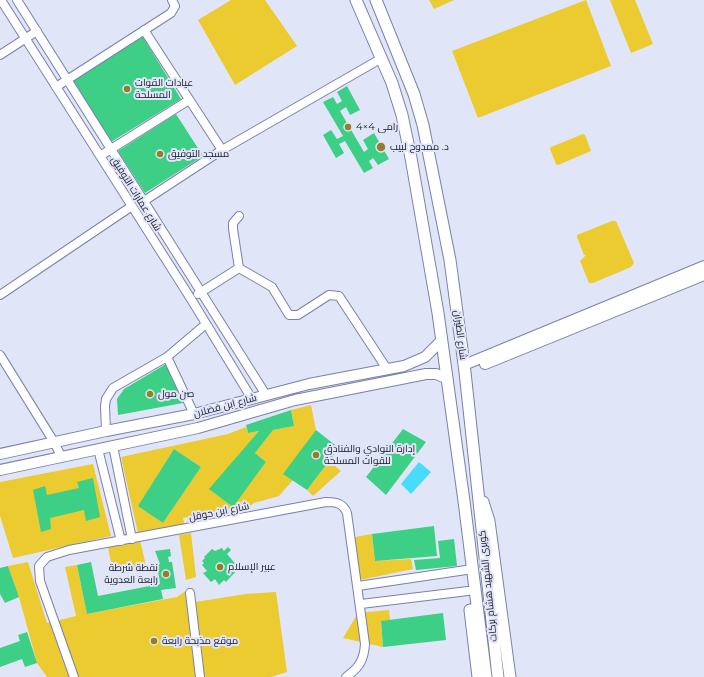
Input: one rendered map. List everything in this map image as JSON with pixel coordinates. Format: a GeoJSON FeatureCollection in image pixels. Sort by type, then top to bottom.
{"type":"FeatureCollection","features":[{"type":"Feature","properties":{"kind":"main road","name":"شارع الطيران"},"geometry":{"type":"LineString","coordinates":[[356,0],[392,83],[407,134],[432,271],[464,501],[461,522],[478,677]]}},
{"type":"Feature","properties":{"kind":"main road","name":"شارع الطيران"},"geometry":{"type":"LineString","coordinates":[[376,0],[412,87],[423,125],[450,260],[478,495],[483,503],[489,521],[510,677]]}},
{"type":"Feature","properties":{"kind":"main road","name":"كوبرى الشهيد هشام بركات"},"geometry":{"type":"LineString","coordinates":[[478,495],[498,677]]}},
{"type":"Feature","properties":{"kind":"main road","name":"كوبرى الشهيد هشام بركات"},"geometry":{"type":"LineString","coordinates":[[464,501],[486,677]]}},
{"type":"Feature","properties":{"kind":"street","name":"شارع عمارات التوفيق"},"geometry":{"type":"LineString","coordinates":[[1,0],[252,399]]}},
{"type":"Feature","properties":{"kind":"street","name":"شارع عمارات التوفيق"},"geometry":{"type":"LineString","coordinates":[[17,0],[266,395]]}},
{"type":"Feature","properties":{"kind":"street"},"geometry":{"type":"LineString","coordinates":[[56,87],[174,11],[175,6],[172,0]]}},
{"type":"Feature","properties":{"kind":"street"},"geometry":{"type":"LineString","coordinates":[[144,30],[222,150]]}},
{"type":"Feature","properties":{"kind":"street"},"geometry":{"type":"LineString","coordinates":[[0,55],[37,31]]}},
{"type":"Feature","properties":{"kind":"street"},"geometry":{"type":"LineString","coordinates":[[144,201],[222,150],[382,58]]}},
{"type":"Feature","properties":{"kind":"street"},"geometry":{"type":"LineString","coordinates":[[100,156],[189,100]]}},
{"type":"Feature","properties":{"kind":"street"},"geometry":{"type":"LineString","coordinates":[[0,295],[132,206]]}},
{"type":"Feature","properties":{"kind":"street"},"geometry":{"type":"LineString","coordinates":[[239,216],[234,223],[233,229],[239,268]]}},
{"type":"Feature","properties":{"kind":"street"},"geometry":{"type":"LineString","coordinates":[[464,368],[659,289],[704,266]]}},
{"type":"Feature","properties":{"kind":"street"},"geometry":{"type":"LineString","coordinates":[[190,299],[239,268]]}},
{"type":"Feature","properties":{"kind":"street"},"geometry":{"type":"LineString","coordinates":[[239,268],[272,287],[289,315],[298,315],[329,295],[339,296],[387,369]]}},
{"type":"Feature","properties":{"kind":"street"},"geometry":{"type":"LineString","coordinates":[[659,289],[704,275]]}},
{"type":"Feature","properties":{"kind":"street"},"geometry":{"type":"LineString","coordinates":[[106,431],[104,406],[109,393],[113,388],[167,357],[206,324]]}},
{"type":"Feature","properties":{"kind":"street","name":"شارع ابن فضلان"},"geometry":{"type":"LineString","coordinates":[[0,454],[194,414],[309,384],[387,369],[418,361],[431,352],[441,341]]}},
{"type":"Feature","properties":{"kind":"street"},"geometry":{"type":"LineString","coordinates":[[0,355],[62,456]]}},
{"type":"Feature","properties":{"kind":"street"},"geometry":{"type":"LineString","coordinates":[[167,357],[194,414]]}},
{"type":"Feature","properties":{"kind":"street"},"geometry":{"type":"LineString","coordinates":[[418,361],[426,365],[426,374]]}},
{"type":"Feature","properties":{"kind":"street","name":"شارع ابن فضلان"},"geometry":{"type":"LineString","coordinates":[[0,470],[198,428],[295,400],[426,374],[436,374],[446,378]]}},
{"type":"Feature","properties":{"kind":"street"},"geometry":{"type":"LineString","coordinates":[[113,446],[132,539]]}},
{"type":"Feature","properties":{"kind":"street"},"geometry":{"type":"LineString","coordinates":[[98,449],[121,541]]}},
{"type":"Feature","properties":{"kind":"street","name":"شارع ابن حوقل"},"geometry":{"type":"LineString","coordinates":[[74,677],[40,581],[39,566],[47,556],[326,502],[341,504],[347,513],[361,604],[365,653],[363,661],[358,668],[346,677]]}},
{"type":"Feature","properties":{"kind":"street"},"geometry":{"type":"LineString","coordinates":[[358,586],[466,570]]}},
{"type":"Feature","properties":{"kind":"street"},"geometry":{"type":"LineString","coordinates":[[361,604],[468,591]]}},
{"type":"Feature","properties":{"kind":"street"},"geometry":{"type":"LineString","coordinates":[[190,593],[200,677]]}},
{"type":"Feature","properties":{"kind":"shaded area"},"geometry":{"type":"Polygon","coordinates":[[[231,0],[265,0],[297,46],[235,85],[198,20],[231,0]]]}},
{"type":"Feature","properties":{"kind":"shaded area"},"geometry":{"type":"Polygon","coordinates":[[[429,0],[454,0],[434,9],[429,0]]]}},
{"type":"Feature","properties":{"kind":"shaded area"},"geometry":{"type":"Polygon","coordinates":[[[586,0],[611,66],[478,118],[452,51],[586,0]]]}},
{"type":"Feature","properties":{"kind":"shaded area"},"geometry":{"type":"Polygon","coordinates":[[[610,0],[635,0],[653,44],[631,53],[610,0]]]}},
{"type":"Feature","properties":{"kind":"shaded area"},"geometry":{"type":"Polygon","coordinates":[[[583,134],[585,135],[591,151],[558,165],[556,164],[550,149],[551,147],[583,134]]]}},
{"type":"Feature","properties":{"kind":"shaded area"},"geometry":{"type":"Polygon","coordinates":[[[612,221],[616,221],[634,263],[631,267],[593,283],[589,283],[580,261],[586,255],[584,255],[577,235],[612,221]]]}},
{"type":"Feature","properties":{"kind":"shaded area"},"geometry":{"type":"Polygon","coordinates":[[[311,405],[316,430],[293,480],[279,496],[254,503],[234,518],[231,509],[183,518],[185,526],[138,533],[121,457],[228,434],[246,427],[248,433],[259,431],[247,446],[233,506],[266,462],[255,453],[273,430],[294,426],[291,410],[311,405]],[[174,449],[139,506],[163,523],[201,467],[174,449]]]}},
{"type":"Feature","properties":{"kind":"shaded area"},"geometry":{"type":"Polygon","coordinates":[[[329,461],[341,471],[313,496],[307,490],[329,461]]]}},
{"type":"Feature","properties":{"kind":"shaded area"},"geometry":{"type":"Polygon","coordinates":[[[93,464],[111,536],[13,558],[0,516],[0,482],[93,464]]]}},
{"type":"Feature","properties":{"kind":"shaded area"},"geometry":{"type":"Polygon","coordinates":[[[191,533],[196,577],[186,580],[179,535],[191,533]]]}},
{"type":"Feature","properties":{"kind":"shaded area"},"geometry":{"type":"Polygon","coordinates":[[[372,534],[375,561],[411,559],[413,569],[360,580],[355,537],[372,534]]]}},
{"type":"Feature","properties":{"kind":"shaded area"},"geometry":{"type":"Polygon","coordinates":[[[140,540],[146,566],[113,573],[108,547],[140,540]]]}},
{"type":"Feature","properties":{"kind":"shaded area"},"geometry":{"type":"Polygon","coordinates":[[[28,562],[47,623],[76,616],[65,567],[77,565],[87,614],[177,597],[190,588],[193,588],[195,602],[246,594],[276,592],[287,672],[271,677],[47,677],[37,663],[19,597],[8,566],[28,562]]]}},
{"type":"Feature","properties":{"kind":"shaded area"},"geometry":{"type":"Polygon","coordinates":[[[389,610],[390,620],[381,622],[383,647],[343,638],[358,613],[389,610]]]}},
{"type":"Feature","properties":{"kind":"water"},"geometry":{"type":"Polygon","coordinates":[[[419,462],[431,472],[411,494],[401,484],[419,462]]]}},
{"type":"Feature","properties":{"kind":"building","name":"عيادات القوات المسلحة"},"geometry":{"type":"Polygon","coordinates":[[[143,37],[181,99],[111,142],[73,80],[143,37]]]}},
{"type":"Feature","properties":{"kind":"building"},"geometry":{"type":"Polygon","coordinates":[[[347,86],[360,110],[350,115],[346,107],[340,111],[364,152],[368,149],[363,140],[374,133],[389,159],[378,165],[373,158],[369,161],[373,168],[364,173],[345,141],[339,144],[344,153],[336,158],[323,135],[331,130],[337,139],[343,136],[323,102],[333,97],[337,104],[342,101],[337,92],[347,86]]]}},
{"type":"Feature","properties":{"kind":"building","name":"مسجد التوفيق"},"geometry":{"type":"Polygon","coordinates":[[[176,114],[203,156],[145,193],[118,151],[176,114]]]}},
{"type":"Feature","properties":{"kind":"building","name":"صن مول"},"geometry":{"type":"Polygon","coordinates":[[[166,364],[183,403],[118,415],[117,399],[124,389],[166,364]]]}},
{"type":"Feature","properties":{"kind":"building"},"geometry":{"type":"Polygon","coordinates":[[[291,410],[294,426],[273,430],[255,453],[266,462],[233,507],[209,489],[259,431],[248,433],[246,425],[291,410]]]}},
{"type":"Feature","properties":{"kind":"building"},"geometry":{"type":"Polygon","coordinates":[[[403,429],[426,442],[386,495],[366,477],[403,429]]]}},
{"type":"Feature","properties":{"kind":"building","name":"إدارة النوادي والفنادق للقوات المسلحة"},"geometry":{"type":"Polygon","coordinates":[[[316,430],[339,448],[307,490],[283,474],[316,430]]]}},
{"type":"Feature","properties":{"kind":"building"},"geometry":{"type":"Polygon","coordinates":[[[174,449],[201,467],[163,523],[138,506],[174,449]]]}},
{"type":"Feature","properties":{"kind":"building"},"geometry":{"type":"Polygon","coordinates":[[[93,478],[100,517],[86,521],[84,510],[50,518],[51,529],[41,532],[33,490],[45,486],[47,495],[79,488],[77,482],[93,478]]]}},
{"type":"Feature","properties":{"kind":"building"},"geometry":{"type":"Polygon","coordinates":[[[434,526],[437,556],[375,561],[372,534],[434,526]]]}},
{"type":"Feature","properties":{"kind":"building"},"geometry":{"type":"Polygon","coordinates":[[[454,539],[457,566],[416,570],[414,560],[440,558],[438,541],[454,539]]]}},
{"type":"Feature","properties":{"kind":"building","name":"عبير الإسلام"},"geometry":{"type":"Polygon","coordinates":[[[228,547],[231,550],[227,554],[239,568],[226,582],[224,580],[219,585],[215,579],[211,582],[203,573],[207,571],[202,565],[204,563],[202,561],[212,549],[215,551],[222,548],[224,551],[228,547]]]}},
{"type":"Feature","properties":{"kind":"building"},"geometry":{"type":"Polygon","coordinates":[[[170,549],[171,556],[168,557],[169,562],[172,562],[176,588],[161,590],[163,599],[87,614],[77,565],[91,562],[98,596],[160,584],[157,564],[160,564],[155,551],[170,549]]]}},
{"type":"Feature","properties":{"kind":"building"},"geometry":{"type":"Polygon","coordinates":[[[8,566],[19,597],[5,603],[0,594],[0,568],[8,566]]]}},
{"type":"Feature","properties":{"kind":"building"},"geometry":{"type":"Polygon","coordinates":[[[443,613],[446,640],[383,647],[381,621],[443,613]]]}},
{"type":"Feature","properties":{"kind":"building"},"geometry":{"type":"Polygon","coordinates":[[[27,632],[37,663],[25,667],[22,659],[0,667],[0,648],[20,641],[18,635],[27,632]]]}},
{"type":"Feature","properties":{"kind":"place","name":"عيادات القوات المسلحة"},"geometry":{"type":"Point","coordinates":[127,89]}},
{"type":"Feature","properties":{"kind":"place","name":"رامى 4×4"},"geometry":{"type":"Point","coordinates":[348,127]}},
{"type":"Feature","properties":{"kind":"place","name":"د. ممدوح لبيب"},"geometry":{"type":"Point","coordinates":[381,147]}},
{"type":"Feature","properties":{"kind":"place","name":"مسجد التوفيق"},"geometry":{"type":"Point","coordinates":[160,154]}},
{"type":"Feature","properties":{"kind":"place","name":"صن مول"},"geometry":{"type":"Point","coordinates":[150,394]}},
{"type":"Feature","properties":{"kind":"place","name":"إدارة النوادي والفنادق للقوات المسلحة"},"geometry":{"type":"Point","coordinates":[316,455]}},
{"type":"Feature","properties":{"kind":"place","name":"عبير الإسلام"},"geometry":{"type":"Point","coordinates":[220,567]}},
{"type":"Feature","properties":{"kind":"place","name":"نقطة شرطة رابعة العدوية"},"geometry":{"type":"Point","coordinates":[166,574]}},
{"type":"Feature","properties":{"kind":"place","name":"موقع مذبحة رابعة"},"geometry":{"type":"Point","coordinates":[154,641]}}]}
